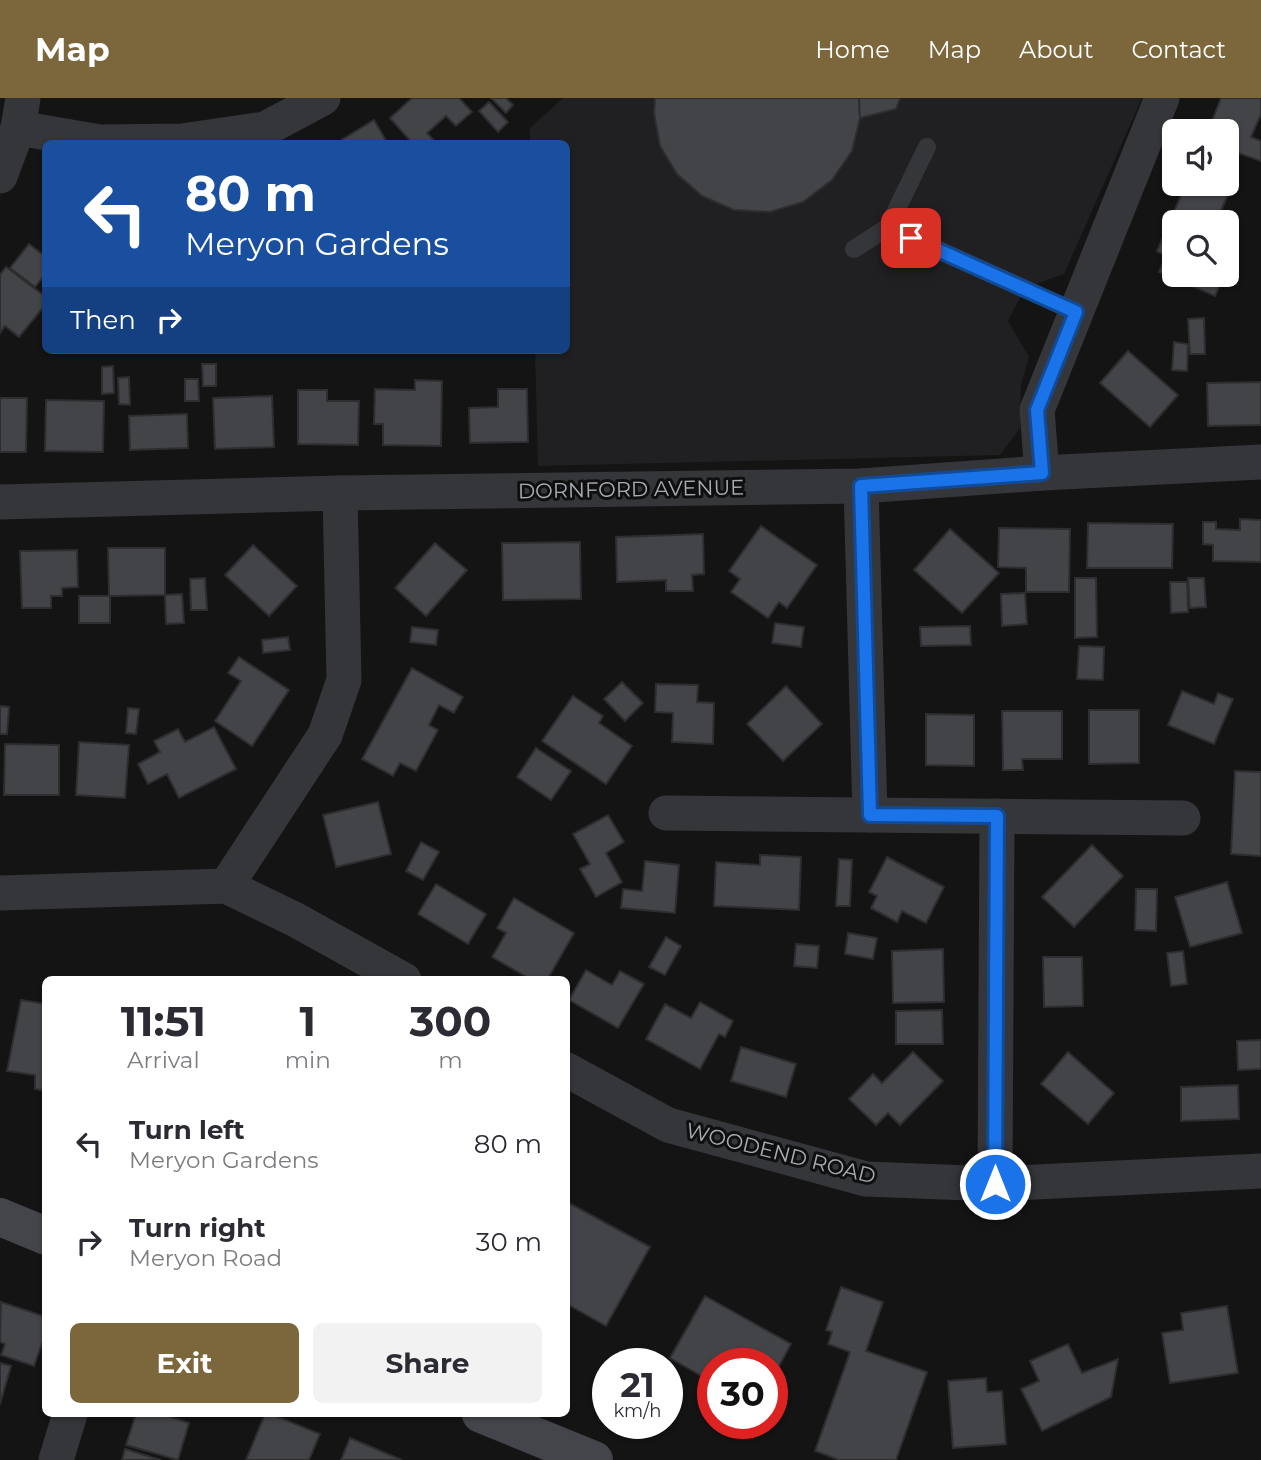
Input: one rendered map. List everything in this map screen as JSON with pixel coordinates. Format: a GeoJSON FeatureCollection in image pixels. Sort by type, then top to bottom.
{"type":"FeatureCollection","features":[{"type":"Feature","properties":{"kind":"street"},"geometry":{"type":"LineString","coordinates":[[189,140],[265,129],[323,98]]}},
{"type":"Feature","properties":{"kind":"street"},"geometry":{"type":"LineString","coordinates":[[1042,473],[1037,410],[1162,98]]}},
{"type":"Feature","properties":{"kind":"street"},"geometry":{"type":"LineString","coordinates":[[0,176],[21,113],[95,140]]}},
{"type":"Feature","properties":{"kind":"street","name":"DORNFORD AVENUE"},"geometry":{"type":"LineString","coordinates":[[0,502],[340,493],[861,486],[1042,473],[1261,462]]}},
{"type":"Feature","properties":{"kind":"street"},"geometry":{"type":"LineString","coordinates":[[861,486],[870,815]]}},
{"type":"Feature","properties":{"kind":"street"},"geometry":{"type":"LineString","coordinates":[[226,886],[325,735],[344,680],[340,493]]}},
{"type":"Feature","properties":{"kind":"street"},"geometry":{"type":"LineString","coordinates":[[666,813],[1182,818]]}},
{"type":"Feature","properties":{"kind":"street"},"geometry":{"type":"LineString","coordinates":[[995,1184],[997,816]]}},
{"type":"Feature","properties":{"kind":"street"},"geometry":{"type":"LineString","coordinates":[[0,893],[226,886],[296,920],[397,976]]}},
{"type":"Feature","properties":{"kind":"street","name":"WOODEND ROAD"},"geometry":{"type":"LineString","coordinates":[[570,1072],[668,1125],[866,1179],[995,1184],[1261,1171]]}},
{"type":"Feature","properties":{"kind":"street"},"geometry":{"type":"LineString","coordinates":[[0,1217],[42,1234]]}},
{"type":"Feature","properties":{"kind":"street"},"geometry":{"type":"LineString","coordinates":[[56,1460],[69,1417]]}},
{"type":"Feature","properties":{"kind":"street"},"geometry":{"type":"LineString","coordinates":[[488,1417],[594,1460]]}},
{"type":"Feature","properties":{"kind":"lane"},"geometry":{"type":"LineString","coordinates":[[855,249],[888,227],[927,147]]}},
{"type":"Feature","properties":{"kind":"lane"},"geometry":{"type":"LineString","coordinates":[[888,227],[1076,312]]}},
{"type":"Feature","properties":{"kind":"shaded area"},"geometry":{"type":"Polygon","coordinates":[[[563,98],[1142,98],[1064,274],[1025,288],[1008,321],[1029,357],[1021,385],[1020,428],[1000,455],[538,466],[535,354],[570,354],[570,140],[530,140],[530,128],[563,98]]]}},
{"type":"Feature","properties":{"kind":"building"},"geometry":{"type":"Polygon","coordinates":[[[412,98],[459,98],[472,112],[456,126],[446,116],[427,133],[433,140],[409,140],[390,118],[412,98]]]}},
{"type":"Feature","properties":{"kind":"building"},"geometry":{"type":"Polygon","coordinates":[[[491,98],[506,98],[513,105],[506,113],[491,98]]]}},
{"type":"Feature","properties":{"kind":"building"},"geometry":{"type":"Polygon","coordinates":[[[655,98],[859,98],[860,118],[852,151],[832,180],[803,202],[770,212],[734,210],[702,196],[677,174],[660,146],[654,113],[655,98]]]}},
{"type":"Feature","properties":{"kind":"building"},"geometry":{"type":"Polygon","coordinates":[[[859,98],[900,98],[896,109],[860,118],[859,98]]]}},
{"type":"Feature","properties":{"kind":"building"},"geometry":{"type":"Polygon","coordinates":[[[1221,98],[1261,98],[1261,114],[1251,137],[1261,141],[1261,161],[1239,153],[1239,119],[1213,119],[1221,98]]]}},
{"type":"Feature","properties":{"kind":"building"},"geometry":{"type":"Polygon","coordinates":[[[489,102],[508,122],[498,132],[479,111],[489,102]]]}},
{"type":"Feature","properties":{"kind":"building"},"geometry":{"type":"Polygon","coordinates":[[[374,120],[386,140],[342,140],[374,120]]]}},
{"type":"Feature","properties":{"kind":"building"},"geometry":{"type":"Polygon","coordinates":[[[1181,196],[1227,196],[1221,210],[1175,210],[1181,196]]]}},
{"type":"Feature","properties":{"kind":"building"},"geometry":{"type":"Polygon","coordinates":[[[1162,239],[1162,254],[1157,251],[1162,239]]]}},
{"type":"Feature","properties":{"kind":"building"},"geometry":{"type":"Polygon","coordinates":[[[29,244],[42,254],[42,278],[35,287],[10,268],[29,244]]]}},
{"type":"Feature","properties":{"kind":"building"},"geometry":{"type":"Polygon","coordinates":[[[6,267],[42,294],[42,309],[19,337],[5,326],[0,333],[0,275],[6,267]]]}},
{"type":"Feature","properties":{"kind":"building"},"geometry":{"type":"Polygon","coordinates":[[[1194,287],[1219,287],[1215,296],[1194,287]]]}},
{"type":"Feature","properties":{"kind":"building"},"geometry":{"type":"Polygon","coordinates":[[[1204,318],[1205,354],[1190,354],[1188,319],[1204,318]]]}},
{"type":"Feature","properties":{"kind":"building"},"geometry":{"type":"Polygon","coordinates":[[[1174,342],[1188,344],[1187,371],[1172,370],[1174,342]]]}},
{"type":"Feature","properties":{"kind":"building"},"geometry":{"type":"Polygon","coordinates":[[[1128,351],[1178,395],[1150,427],[1100,383],[1128,351]]]}},
{"type":"Feature","properties":{"kind":"building"},"geometry":{"type":"Polygon","coordinates":[[[202,364],[216,364],[216,386],[203,386],[202,364]]]}},
{"type":"Feature","properties":{"kind":"building"},"geometry":{"type":"Polygon","coordinates":[[[113,366],[114,393],[102,394],[102,367],[113,366]]]}},
{"type":"Feature","properties":{"kind":"building"},"geometry":{"type":"Polygon","coordinates":[[[129,377],[130,405],[119,404],[118,378],[129,377]]]}},
{"type":"Feature","properties":{"kind":"building"},"geometry":{"type":"Polygon","coordinates":[[[185,379],[198,379],[199,401],[185,401],[185,379]]]}},
{"type":"Feature","properties":{"kind":"building"},"geometry":{"type":"Polygon","coordinates":[[[415,380],[442,381],[441,446],[383,445],[383,424],[374,424],[375,389],[415,390],[415,380]]]}},
{"type":"Feature","properties":{"kind":"building"},"geometry":{"type":"Polygon","coordinates":[[[1261,382],[1261,425],[1208,426],[1207,383],[1261,382]]]}},
{"type":"Feature","properties":{"kind":"building"},"geometry":{"type":"Polygon","coordinates":[[[498,389],[527,389],[528,442],[470,443],[469,408],[498,407],[498,389]]]}},
{"type":"Feature","properties":{"kind":"building"},"geometry":{"type":"Polygon","coordinates":[[[298,390],[327,390],[327,401],[359,401],[358,445],[298,444],[298,390]]]}},
{"type":"Feature","properties":{"kind":"building"},"geometry":{"type":"Polygon","coordinates":[[[272,396],[274,447],[215,449],[213,398],[272,396]]]}},
{"type":"Feature","properties":{"kind":"building"},"geometry":{"type":"Polygon","coordinates":[[[0,398],[27,398],[26,452],[0,452],[0,398]]]}},
{"type":"Feature","properties":{"kind":"building"},"geometry":{"type":"Polygon","coordinates":[[[46,400],[104,401],[103,452],[45,451],[46,400]]]}},
{"type":"Feature","properties":{"kind":"building"},"geometry":{"type":"Polygon","coordinates":[[[187,414],[188,448],[130,450],[129,416],[187,414]]]}},
{"type":"Feature","properties":{"kind":"building"},"geometry":{"type":"Polygon","coordinates":[[[1240,519],[1261,520],[1261,562],[1213,561],[1213,545],[1203,544],[1203,522],[1216,522],[1216,529],[1240,530],[1240,519]]]}},
{"type":"Feature","properties":{"kind":"building"},"geometry":{"type":"Polygon","coordinates":[[[1088,523],[1173,524],[1172,568],[1087,568],[1088,523]]]}},
{"type":"Feature","properties":{"kind":"building"},"geometry":{"type":"Polygon","coordinates":[[[761,526],[817,565],[787,608],[779,602],[768,618],[731,592],[740,579],[729,571],[761,526]]]}},
{"type":"Feature","properties":{"kind":"building"},"geometry":{"type":"Polygon","coordinates":[[[999,528],[1070,529],[1069,592],[1026,592],[1026,568],[998,567],[999,528]]]}},
{"type":"Feature","properties":{"kind":"building"},"geometry":{"type":"Polygon","coordinates":[[[950,529],[999,573],[962,613],[914,570],[950,529]]]}},
{"type":"Feature","properties":{"kind":"building"},"geometry":{"type":"Polygon","coordinates":[[[703,534],[704,574],[692,575],[693,591],[666,591],[666,580],[617,582],[616,537],[703,534]]]}},
{"type":"Feature","properties":{"kind":"building"},"geometry":{"type":"Polygon","coordinates":[[[580,542],[581,599],[503,600],[502,543],[580,542]]]}},
{"type":"Feature","properties":{"kind":"building"},"geometry":{"type":"Polygon","coordinates":[[[435,543],[467,570],[426,616],[395,588],[435,543]]]}},
{"type":"Feature","properties":{"kind":"building"},"geometry":{"type":"Polygon","coordinates":[[[253,545],[297,586],[269,616],[225,575],[253,545]]]}},
{"type":"Feature","properties":{"kind":"building"},"geometry":{"type":"Polygon","coordinates":[[[108,548],[165,548],[165,595],[109,596],[108,548]]]}},
{"type":"Feature","properties":{"kind":"building"},"geometry":{"type":"Polygon","coordinates":[[[77,550],[78,587],[62,588],[62,596],[51,596],[51,608],[22,608],[20,551],[77,550]]]}},
{"type":"Feature","properties":{"kind":"building"},"geometry":{"type":"Polygon","coordinates":[[[205,578],[207,610],[191,610],[190,579],[205,578]]]}},
{"type":"Feature","properties":{"kind":"building"},"geometry":{"type":"Polygon","coordinates":[[[1075,578],[1096,578],[1097,637],[1075,638],[1075,578]]]}},
{"type":"Feature","properties":{"kind":"building"},"geometry":{"type":"Polygon","coordinates":[[[1188,578],[1204,578],[1206,607],[1190,608],[1188,578]]]}},
{"type":"Feature","properties":{"kind":"building"},"geometry":{"type":"Polygon","coordinates":[[[1170,582],[1187,582],[1188,612],[1171,613],[1170,582]]]}},
{"type":"Feature","properties":{"kind":"building"},"geometry":{"type":"Polygon","coordinates":[[[1025,593],[1027,624],[1002,626],[1001,594],[1025,593]]]}},
{"type":"Feature","properties":{"kind":"building"},"geometry":{"type":"Polygon","coordinates":[[[182,594],[184,623],[166,624],[165,595],[182,594]]]}},
{"type":"Feature","properties":{"kind":"building"},"geometry":{"type":"Polygon","coordinates":[[[79,596],[110,596],[110,623],[79,623],[79,596]]]}},
{"type":"Feature","properties":{"kind":"building"},"geometry":{"type":"Polygon","coordinates":[[[775,623],[804,627],[801,647],[772,643],[775,623]]]}},
{"type":"Feature","properties":{"kind":"building"},"geometry":{"type":"Polygon","coordinates":[[[970,626],[971,645],[921,646],[920,627],[970,626]]]}},
{"type":"Feature","properties":{"kind":"building"},"geometry":{"type":"Polygon","coordinates":[[[412,627],[438,630],[436,645],[410,642],[412,627]]]}},
{"type":"Feature","properties":{"kind":"building"},"geometry":{"type":"Polygon","coordinates":[[[288,637],[290,650],[263,653],[262,640],[288,637]]]}},
{"type":"Feature","properties":{"kind":"building"},"geometry":{"type":"Polygon","coordinates":[[[1079,646],[1104,647],[1103,680],[1077,679],[1079,646]]]}},
{"type":"Feature","properties":{"kind":"building"},"geometry":{"type":"Polygon","coordinates":[[[239,657],[289,690],[252,746],[215,721],[241,681],[228,673],[239,657]]]}},
{"type":"Feature","properties":{"kind":"building"},"geometry":{"type":"Polygon","coordinates":[[[412,668],[463,697],[454,713],[439,705],[429,725],[438,730],[416,771],[400,763],[393,776],[362,759],[412,668]]]}},
{"type":"Feature","properties":{"kind":"building"},"geometry":{"type":"Polygon","coordinates":[[[622,682],[643,703],[625,721],[604,699],[622,682]]]}},
{"type":"Feature","properties":{"kind":"building"},"geometry":{"type":"Polygon","coordinates":[[[656,684],[698,685],[697,702],[714,703],[713,744],[672,742],[673,713],[655,712],[656,684]]]}},
{"type":"Feature","properties":{"kind":"building"},"geometry":{"type":"Polygon","coordinates":[[[786,686],[822,724],[783,761],[747,724],[786,686]]]}},
{"type":"Feature","properties":{"kind":"building"},"geometry":{"type":"Polygon","coordinates":[[[1182,691],[1214,704],[1218,693],[1233,699],[1214,744],[1168,725],[1182,691]]]}},
{"type":"Feature","properties":{"kind":"building"},"geometry":{"type":"Polygon","coordinates":[[[573,696],[603,716],[599,723],[632,746],[606,784],[542,741],[573,696]]]}},
{"type":"Feature","properties":{"kind":"building"},"geometry":{"type":"Polygon","coordinates":[[[0,706],[9,707],[7,734],[0,734],[0,706]]]}},
{"type":"Feature","properties":{"kind":"building"},"geometry":{"type":"Polygon","coordinates":[[[128,708],[139,709],[136,734],[126,733],[128,708]]]}},
{"type":"Feature","properties":{"kind":"building"},"geometry":{"type":"Polygon","coordinates":[[[1089,710],[1139,710],[1139,763],[1089,764],[1089,710]]]}},
{"type":"Feature","properties":{"kind":"building"},"geometry":{"type":"Polygon","coordinates":[[[1002,711],[1062,711],[1062,759],[1022,759],[1023,770],[1003,770],[1002,711]]]}},
{"type":"Feature","properties":{"kind":"building"},"geometry":{"type":"Polygon","coordinates":[[[926,714],[974,715],[974,766],[926,765],[926,714]]]}},
{"type":"Feature","properties":{"kind":"building"},"geometry":{"type":"Polygon","coordinates":[[[214,727],[236,769],[179,798],[167,774],[148,784],[138,764],[160,752],[154,741],[178,729],[185,742],[214,727]]]}},
{"type":"Feature","properties":{"kind":"building"},"geometry":{"type":"Polygon","coordinates":[[[79,742],[129,745],[125,798],[76,795],[79,742]]]}},
{"type":"Feature","properties":{"kind":"building"},"geometry":{"type":"Polygon","coordinates":[[[5,744],[59,745],[59,795],[4,795],[5,744]]]}},
{"type":"Feature","properties":{"kind":"building"},"geometry":{"type":"Polygon","coordinates":[[[536,748],[571,771],[551,800],[517,777],[536,748]]]}},
{"type":"Feature","properties":{"kind":"building"},"geometry":{"type":"Polygon","coordinates":[[[1235,771],[1261,772],[1261,856],[1231,854],[1235,771]]]}},
{"type":"Feature","properties":{"kind":"building"},"geometry":{"type":"Polygon","coordinates":[[[378,802],[391,854],[336,867],[323,815],[378,802]]]}},
{"type":"Feature","properties":{"kind":"building"},"geometry":{"type":"Polygon","coordinates":[[[608,815],[624,842],[606,853],[622,882],[596,897],[580,869],[590,864],[573,834],[608,815]]]}},
{"type":"Feature","properties":{"kind":"building"},"geometry":{"type":"Polygon","coordinates":[[[421,842],[439,852],[423,880],[406,871],[421,842]]]}},
{"type":"Feature","properties":{"kind":"building"},"geometry":{"type":"Polygon","coordinates":[[[1092,845],[1123,876],[1074,927],[1042,897],[1092,845]]]}},
{"type":"Feature","properties":{"kind":"building"},"geometry":{"type":"Polygon","coordinates":[[[760,855],[801,857],[799,910],[714,906],[716,862],[760,865],[760,855]]]}},
{"type":"Feature","properties":{"kind":"building"},"geometry":{"type":"Polygon","coordinates":[[[887,857],[944,887],[926,923],[902,911],[897,922],[871,908],[877,896],[869,892],[887,857]]]}},
{"type":"Feature","properties":{"kind":"building"},"geometry":{"type":"Polygon","coordinates":[[[839,859],[852,860],[850,906],[836,906],[839,859]]]}},
{"type":"Feature","properties":{"kind":"building"},"geometry":{"type":"Polygon","coordinates":[[[645,861],[679,865],[675,913],[621,908],[623,889],[642,891],[645,861]]]}},
{"type":"Feature","properties":{"kind":"building"},"geometry":{"type":"Polygon","coordinates":[[[1227,882],[1242,933],[1190,947],[1175,897],[1227,882]]]}},
{"type":"Feature","properties":{"kind":"building"},"geometry":{"type":"Polygon","coordinates":[[[436,884],[486,914],[468,944],[418,914],[436,884]]]}},
{"type":"Feature","properties":{"kind":"building"},"geometry":{"type":"Polygon","coordinates":[[[1136,889],[1157,889],[1156,931],[1135,930],[1136,889]]]}},
{"type":"Feature","properties":{"kind":"building"},"geometry":{"type":"Polygon","coordinates":[[[514,898],[574,933],[549,976],[525,976],[492,957],[506,933],[497,928],[514,898]]]}},
{"type":"Feature","properties":{"kind":"building"},"geometry":{"type":"Polygon","coordinates":[[[848,933],[877,938],[873,959],[845,954],[848,933]]]}},
{"type":"Feature","properties":{"kind":"building"},"geometry":{"type":"Polygon","coordinates":[[[666,937],[681,946],[665,975],[649,967],[666,937]]]}},
{"type":"Feature","properties":{"kind":"building"},"geometry":{"type":"Polygon","coordinates":[[[796,944],[819,946],[817,968],[794,966],[796,944]]]}},
{"type":"Feature","properties":{"kind":"building"},"geometry":{"type":"Polygon","coordinates":[[[943,949],[944,1002],[893,1003],[892,951],[943,949]]]}},
{"type":"Feature","properties":{"kind":"building"},"geometry":{"type":"Polygon","coordinates":[[[1183,951],[1187,984],[1171,986],[1167,953],[1183,951]]]}},
{"type":"Feature","properties":{"kind":"building"},"geometry":{"type":"Polygon","coordinates":[[[1043,957],[1082,957],[1083,1006],[1044,1007],[1043,957]]]}},
{"type":"Feature","properties":{"kind":"building"},"geometry":{"type":"Polygon","coordinates":[[[586,970],[612,985],[620,971],[644,984],[618,1028],[570,998],[586,970]]]}},
{"type":"Feature","properties":{"kind":"building"},"geometry":{"type":"Polygon","coordinates":[[[21,1000],[42,1003],[42,1090],[35,1089],[35,1075],[7,1071],[21,1000]]]}},
{"type":"Feature","properties":{"kind":"building"},"geometry":{"type":"Polygon","coordinates":[[[700,1002],[733,1021],[725,1037],[719,1034],[700,1069],[646,1039],[665,1004],[691,1018],[700,1002]]]}},
{"type":"Feature","properties":{"kind":"building"},"geometry":{"type":"Polygon","coordinates":[[[942,1010],[943,1044],[896,1044],[896,1011],[942,1010]]]}},
{"type":"Feature","properties":{"kind":"building"},"geometry":{"type":"Polygon","coordinates":[[[1261,1040],[1261,1069],[1238,1070],[1237,1041],[1261,1040]]]}},
{"type":"Feature","properties":{"kind":"building"},"geometry":{"type":"Polygon","coordinates":[[[741,1047],[796,1064],[786,1097],[731,1081],[741,1047]]]}},
{"type":"Feature","properties":{"kind":"building"},"geometry":{"type":"Polygon","coordinates":[[[913,1052],[943,1081],[900,1125],[888,1113],[876,1125],[849,1099],[873,1074],[882,1083],[913,1052]]]}},
{"type":"Feature","properties":{"kind":"building"},"geometry":{"type":"Polygon","coordinates":[[[1068,1052],[1114,1093],[1088,1124],[1041,1084],[1068,1052]]]}},
{"type":"Feature","properties":{"kind":"building"},"geometry":{"type":"Polygon","coordinates":[[[1238,1085],[1239,1119],[1181,1121],[1181,1087],[1238,1085]]]}},
{"type":"Feature","properties":{"kind":"building"},"geometry":{"type":"Polygon","coordinates":[[[570,1204],[650,1247],[606,1326],[570,1306],[570,1204]]]}},
{"type":"Feature","properties":{"kind":"building"},"geometry":{"type":"Polygon","coordinates":[[[841,1287],[883,1302],[866,1351],[927,1372],[896,1460],[839,1460],[815,1451],[850,1352],[828,1344],[832,1332],[826,1330],[841,1287]]]}},
{"type":"Feature","properties":{"kind":"building"},"geometry":{"type":"Polygon","coordinates":[[[705,1296],[791,1344],[788,1350],[697,1348],[697,1373],[683,1365],[683,1348],[676,1348],[705,1296]]]}},
{"type":"Feature","properties":{"kind":"building"},"geometry":{"type":"Polygon","coordinates":[[[1,1302],[42,1316],[42,1343],[34,1366],[1,1355],[5,1344],[0,1342],[1,1302]]]}},
{"type":"Feature","properties":{"kind":"building"},"geometry":{"type":"Polygon","coordinates":[[[1227,1306],[1238,1373],[1170,1383],[1162,1333],[1183,1330],[1181,1313],[1227,1306]]]}},
{"type":"Feature","properties":{"kind":"building"},"geometry":{"type":"Polygon","coordinates":[[[1068,1344],[1082,1373],[1118,1359],[1111,1397],[1042,1431],[1021,1389],[1039,1381],[1030,1361],[1068,1344]]]}},
{"type":"Feature","properties":{"kind":"building"},"geometry":{"type":"Polygon","coordinates":[[[0,1363],[11,1366],[0,1404],[0,1363]]]}},
{"type":"Feature","properties":{"kind":"building"},"geometry":{"type":"Polygon","coordinates":[[[986,1378],[987,1392],[1002,1391],[1006,1444],[953,1448],[948,1381],[986,1378]]]}},
{"type":"Feature","properties":{"kind":"building"},"geometry":{"type":"Polygon","coordinates":[[[135,1417],[170,1417],[189,1423],[178,1460],[126,1445],[135,1417]]]}},
{"type":"Feature","properties":{"kind":"building"},"geometry":{"type":"Polygon","coordinates":[[[264,1417],[278,1417],[320,1434],[309,1460],[246,1460],[264,1417]]]}},
{"type":"Feature","properties":{"kind":"building"},"geometry":{"type":"Polygon","coordinates":[[[350,1438],[402,1460],[341,1460],[350,1438]]]}},
{"type":"Feature","properties":{"kind":"building"},"geometry":{"type":"Polygon","coordinates":[[[125,1449],[161,1460],[122,1460],[125,1449]]]}},
{"type":"Feature","properties":{"kind":"route"},"geometry":{"type":"LineString","coordinates":[[911,238],[1076,312],[1037,410],[1042,473],[861,486],[870,815],[997,816],[995,1184]]}}]}
